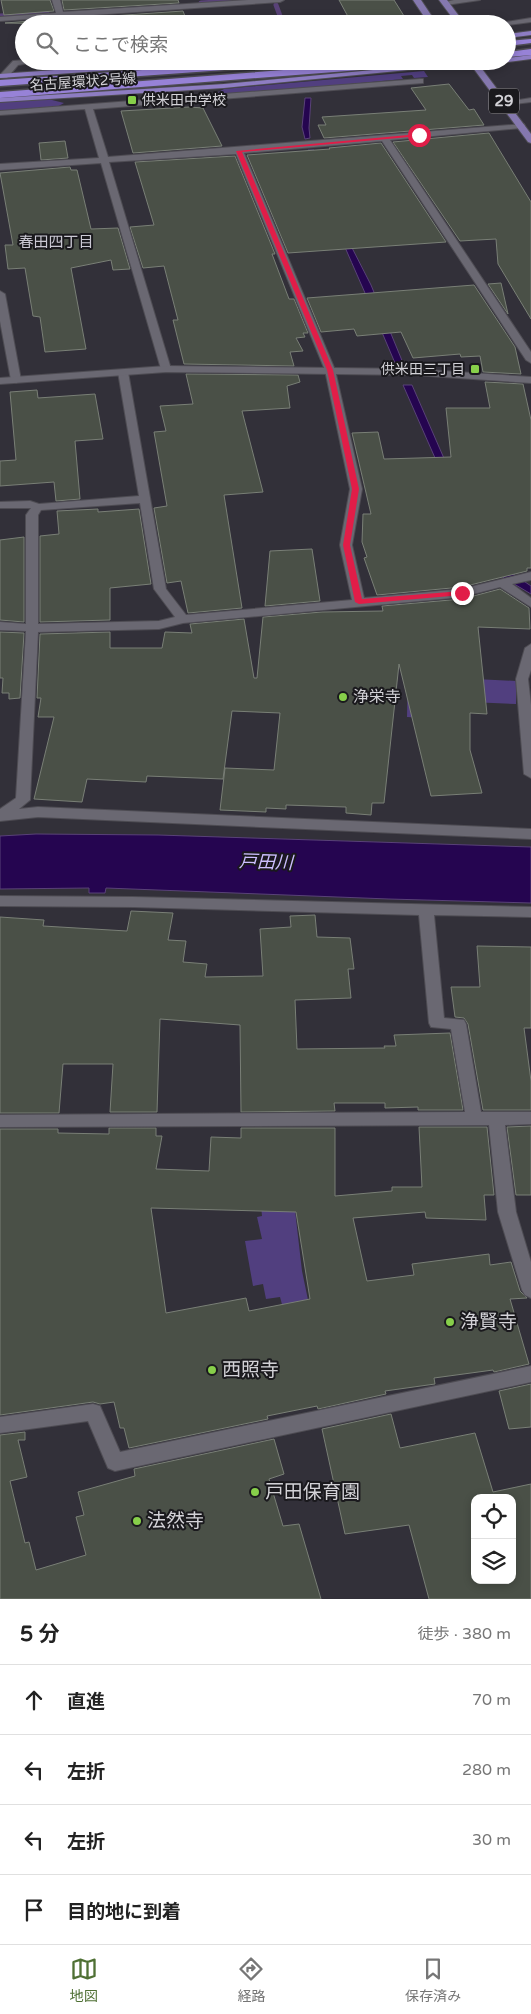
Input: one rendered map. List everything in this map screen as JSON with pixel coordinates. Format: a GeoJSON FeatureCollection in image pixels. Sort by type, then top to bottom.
{"type":"FeatureCollection","features":[{"type":"Feature","properties":{"kind":"highway"},"geometry":{"type":"LineString","coordinates":[[516,35],[531,33]]}},
{"type":"Feature","properties":{"kind":"highway"},"geometry":{"type":"LineString","coordinates":[[516,43],[531,41]]}},
{"type":"Feature","properties":{"kind":"highway"},"geometry":{"type":"LineString","coordinates":[[516,54],[531,52]]}},
{"type":"Feature","properties":{"kind":"highway"},"geometry":{"type":"LineString","coordinates":[[516,59],[531,57]]}},
{"type":"Feature","properties":{"kind":"highway","name":"名古屋環状2号線"},"geometry":{"type":"LineString","coordinates":[[1,78],[102,70]]}},
{"type":"Feature","properties":{"kind":"highway"},"geometry":{"type":"LineString","coordinates":[[1,78],[145,70]]}},
{"type":"Feature","properties":{"kind":"highway"},"geometry":{"type":"LineString","coordinates":[[0,95],[321,70]]}},
{"type":"Feature","properties":{"kind":"highway","name":"名古屋環状2号線"},"geometry":{"type":"LineString","coordinates":[[0,100],[224,86],[391,70]]}},
{"type":"Feature","properties":{"kind":"main road"},"geometry":{"type":"LineString","coordinates":[[417,0],[427,15]]}},
{"type":"Feature","properties":{"kind":"main road"},"geometry":{"type":"LineString","coordinates":[[444,2],[454,15]]}},
{"type":"Feature","properties":{"kind":"main road","name":"29"},"geometry":{"type":"LineString","coordinates":[[480,70],[531,140]]}},
{"type":"Feature","properties":{"kind":"street"},"geometry":{"type":"LineString","coordinates":[[56,0],[60,15]]}},
{"type":"Feature","properties":{"kind":"street"},"geometry":{"type":"LineString","coordinates":[[163,0],[166,8]]}},
{"type":"Feature","properties":{"kind":"street"},"geometry":{"type":"LineString","coordinates":[[105,15],[166,8],[280,0]]}},
{"type":"Feature","properties":{"kind":"street"},"geometry":{"type":"LineString","coordinates":[[444,2],[476,0]]}},
{"type":"Feature","properties":{"kind":"street"},"geometry":{"type":"LineString","coordinates":[[0,19],[15,19]]}},
{"type":"Feature","properties":{"kind":"street"},"geometry":{"type":"LineString","coordinates":[[516,22],[531,20]]}},
{"type":"Feature","properties":{"kind":"street"},"geometry":{"type":"LineString","coordinates":[[0,64],[15,63]]}},
{"type":"Feature","properties":{"kind":"street"},"geometry":{"type":"LineString","coordinates":[[1,78],[15,64]]}},
{"type":"Feature","properties":{"kind":"street"},"geometry":{"type":"LineString","coordinates":[[0,113],[199,100],[420,80]]}},
{"type":"Feature","properties":{"kind":"street"},"geometry":{"type":"LineString","coordinates":[[199,100],[224,86]]}},
{"type":"Feature","properties":{"kind":"street"},"geometry":{"type":"LineString","coordinates":[[53,97],[89,108]]}},
{"type":"Feature","properties":{"kind":"street"},"geometry":{"type":"LineString","coordinates":[[505,103],[531,100]]}},
{"type":"Feature","properties":{"kind":"street"},"geometry":{"type":"LineString","coordinates":[[89,108],[103,161],[166,368]]}},
{"type":"Feature","properties":{"kind":"street"},"geometry":{"type":"LineString","coordinates":[[0,167],[238,151],[522,126]]}},
{"type":"Feature","properties":{"kind":"street"},"geometry":{"type":"LineString","coordinates":[[384,138],[531,360]]}},
{"type":"Feature","properties":{"kind":"street"},"geometry":{"type":"LineString","coordinates":[[238,151],[330,370],[356,489],[346,545],[359,602]]}},
{"type":"Feature","properties":{"kind":"street"},"geometry":{"type":"LineString","coordinates":[[0,294],[2,316],[16,380]]}},
{"type":"Feature","properties":{"kind":"street"},"geometry":{"type":"LineString","coordinates":[[0,381],[166,368],[414,372],[531,380]]}},
{"type":"Feature","properties":{"kind":"street"},"geometry":{"type":"LineString","coordinates":[[123,372],[160,589],[183,619]]}},
{"type":"Feature","properties":{"kind":"street"},"geometry":{"type":"LineString","coordinates":[[0,505],[30,504],[38,507],[144,499]]}},
{"type":"Feature","properties":{"kind":"street"},"geometry":{"type":"LineString","coordinates":[[38,507],[32,515],[32,628],[23,800],[0,816],[38,812],[531,834]]}},
{"type":"Feature","properties":{"kind":"street"},"geometry":{"type":"LineString","coordinates":[[0,626],[32,628],[159,625],[183,619],[462,593],[527,577]]}},
{"type":"Feature","properties":{"kind":"street"},"geometry":{"type":"LineString","coordinates":[[505,583],[531,603]]}},
{"type":"Feature","properties":{"kind":"street"},"geometry":{"type":"LineString","coordinates":[[531,648],[522,679],[529,722],[531,774]]}},
{"type":"Feature","properties":{"kind":"street"},"geometry":{"type":"LineString","coordinates":[[0,901],[109,900],[426,911],[531,912]]}},
{"type":"Feature","properties":{"kind":"street"},"geometry":{"type":"LineString","coordinates":[[426,911],[437,1023],[458,1024],[474,1118]]}},
{"type":"Feature","properties":{"kind":"street"},"geometry":{"type":"LineString","coordinates":[[496,1118],[507,1212],[531,1290]]}},
{"type":"Feature","properties":{"kind":"street"},"geometry":{"type":"LineString","coordinates":[[0,1122],[531,1118]]}},
{"type":"Feature","properties":{"kind":"street"},"geometry":{"type":"LineString","coordinates":[[0,1425],[93,1412],[115,1462],[531,1374]]}},
{"type":"Feature","properties":{"kind":"shaded area"},"geometry":{"type":"Polygon","coordinates":[[[424,71],[428,77],[414,78],[412,75],[401,76],[403,79],[222,96],[218,92],[224,89],[424,71]]]}},
{"type":"Feature","properties":{"kind":"shaded area"},"geometry":{"type":"Polygon","coordinates":[[[48,99],[64,103],[57,107],[0,111],[0,102],[48,99]]]}},
{"type":"Feature","properties":{"kind":"shaded area"},"geometry":{"type":"Polygon","coordinates":[[[408,671],[435,677],[516,681],[516,704],[424,700],[423,718],[407,717],[408,671]]]}},
{"type":"Feature","properties":{"kind":"shaded area"},"geometry":{"type":"Polygon","coordinates":[[[293,1193],[302,1271],[323,1372],[301,1375],[280,1297],[266,1299],[263,1284],[253,1286],[245,1241],[262,1239],[257,1217],[262,1216],[260,1195],[293,1193]]]}},
{"type":"Feature","properties":{"kind":"water"},"geometry":{"type":"Polygon","coordinates":[[[305,98],[311,98],[310,138],[305,139],[302,127],[305,98]]]}},
{"type":"Feature","properties":{"kind":"water"},"geometry":{"type":"Polygon","coordinates":[[[308,150],[314,150],[315,162],[347,238],[371,285],[403,363],[395,363],[319,187],[309,162],[308,150]]]}},
{"type":"Feature","properties":{"kind":"water"},"geometry":{"type":"Polygon","coordinates":[[[403,385],[412,385],[453,479],[494,561],[531,586],[531,594],[504,578],[489,565],[446,483],[403,385]]]}},
{"type":"Feature","properties":{"kind":"water","name":"戸田川"},"geometry":{"type":"Polygon","coordinates":[[[36,834],[158,835],[531,847],[531,903],[106,888],[105,893],[89,893],[89,888],[0,889],[0,836],[36,834]]]}},
{"type":"Feature","properties":{"kind":"building"},"geometry":{"type":"Polygon","coordinates":[[[1,0],[50,0],[54,11],[4,15],[1,0]]]}},
{"type":"Feature","properties":{"kind":"building"},"geometry":{"type":"Polygon","coordinates":[[[62,0],[178,0],[179,3],[64,10],[62,0]]]}},
{"type":"Feature","properties":{"kind":"building"},"geometry":{"type":"Polygon","coordinates":[[[339,0],[394,0],[403,15],[347,15],[339,0]]]}},
{"type":"Feature","properties":{"kind":"building"},"geometry":{"type":"Polygon","coordinates":[[[183,11],[185,15],[125,15],[183,11]]]}},
{"type":"Feature","properties":{"kind":"building"},"geometry":{"type":"Polygon","coordinates":[[[449,84],[469,110],[474,109],[484,125],[324,138],[318,125],[326,125],[322,117],[426,110],[411,88],[449,84]]]}},
{"type":"Feature","properties":{"kind":"building"},"geometry":{"type":"Polygon","coordinates":[[[189,107],[203,108],[222,146],[133,153],[121,111],[189,107]]]}},
{"type":"Feature","properties":{"kind":"building"},"geometry":{"type":"Polygon","coordinates":[[[489,133],[531,202],[531,319],[498,264],[496,239],[460,241],[393,142],[489,133]]]}},
{"type":"Feature","properties":{"kind":"building"},"geometry":{"type":"Polygon","coordinates":[[[65,141],[68,158],[41,160],[39,143],[65,141]]]}},
{"type":"Feature","properties":{"kind":"building"},"geometry":{"type":"Polygon","coordinates":[[[381,143],[446,242],[288,253],[247,155],[381,143]]]}},
{"type":"Feature","properties":{"kind":"building"},"geometry":{"type":"Polygon","coordinates":[[[235,156],[275,254],[272,254],[289,299],[294,299],[308,333],[303,333],[305,337],[296,338],[303,351],[290,352],[294,366],[184,364],[173,320],[178,320],[164,266],[143,268],[130,227],[154,225],[135,162],[235,156]]]}},
{"type":"Feature","properties":{"kind":"building"},"geometry":{"type":"Polygon","coordinates":[[[70,167],[71,170],[77,170],[91,229],[118,228],[130,269],[113,270],[111,260],[71,268],[86,349],[45,352],[40,317],[33,316],[25,268],[8,269],[5,245],[13,245],[0,173],[70,167]]]}},
{"type":"Feature","properties":{"kind":"building"},"geometry":{"type":"Polygon","coordinates":[[[501,283],[508,314],[488,284],[501,283]]]}},
{"type":"Feature","properties":{"kind":"building"},"geometry":{"type":"Polygon","coordinates":[[[474,285],[515,347],[521,374],[483,372],[480,356],[461,357],[460,354],[413,358],[401,332],[357,336],[354,329],[321,332],[307,298],[474,285]]]}},
{"type":"Feature","properties":{"kind":"building"},"geometry":{"type":"Polygon","coordinates":[[[186,374],[298,375],[300,382],[287,386],[290,408],[242,411],[263,492],[224,495],[242,608],[188,613],[181,581],[167,583],[154,508],[167,506],[154,432],[166,431],[160,406],[193,404],[186,374]]]}},
{"type":"Feature","properties":{"kind":"building"},"geometry":{"type":"Polygon","coordinates":[[[485,382],[523,384],[531,420],[531,568],[527,568],[527,571],[462,587],[377,595],[364,558],[367,557],[362,542],[363,514],[371,514],[352,433],[378,432],[384,459],[451,457],[446,408],[490,408],[485,382]]]}},
{"type":"Feature","properties":{"kind":"building"},"geometry":{"type":"Polygon","coordinates":[[[37,390],[38,398],[95,394],[103,439],[75,441],[80,499],[56,501],[54,482],[0,486],[0,461],[16,460],[10,392],[37,390]]]}},
{"type":"Feature","properties":{"kind":"building"},"geometry":{"type":"Polygon","coordinates":[[[98,509],[98,512],[139,509],[151,584],[110,588],[110,620],[40,622],[40,536],[59,534],[57,511],[98,509]]]}},
{"type":"Feature","properties":{"kind":"building"},"geometry":{"type":"Polygon","coordinates":[[[24,537],[24,622],[0,620],[0,540],[24,537]]]}},
{"type":"Feature","properties":{"kind":"building"},"geometry":{"type":"Polygon","coordinates":[[[312,549],[320,601],[265,606],[270,551],[312,549]]]}},
{"type":"Feature","properties":{"kind":"building"},"geometry":{"type":"Polygon","coordinates":[[[500,589],[529,608],[530,629],[478,627],[487,714],[470,713],[470,750],[482,793],[431,796],[399,664],[384,803],[372,803],[371,815],[346,813],[346,807],[286,805],[286,809],[266,808],[266,812],[220,810],[225,768],[274,770],[280,713],[232,711],[223,779],[147,776],[146,782],[87,779],[82,802],[34,799],[54,717],[38,717],[41,698],[37,698],[40,634],[110,632],[110,648],[162,648],[165,632],[192,633],[190,624],[244,619],[254,678],[257,678],[263,617],[322,612],[383,611],[382,606],[462,599],[500,589]]]}},
{"type":"Feature","properties":{"kind":"building"},"geometry":{"type":"Polygon","coordinates":[[[0,632],[24,633],[20,698],[9,699],[9,693],[2,693],[3,678],[0,678],[0,632]]]}},
{"type":"Feature","properties":{"kind":"building"},"geometry":{"type":"Polygon","coordinates":[[[131,911],[173,913],[168,940],[186,941],[183,962],[207,964],[205,977],[263,976],[260,929],[291,927],[290,916],[315,915],[317,937],[350,938],[354,969],[348,969],[351,998],[295,1000],[297,1049],[385,1048],[384,1046],[396,1046],[394,1035],[450,1033],[463,1110],[418,1110],[418,1107],[385,1108],[385,1103],[334,1103],[335,1111],[241,1112],[240,1025],[160,1019],[157,1112],[110,1112],[113,1064],[63,1064],[59,1113],[0,1113],[0,917],[44,920],[43,926],[127,931],[131,911]]]}},
{"type":"Feature","properties":{"kind":"building"},"geometry":{"type":"Polygon","coordinates":[[[477,946],[531,947],[531,1028],[524,1028],[531,1081],[531,1110],[483,1110],[468,1024],[464,1018],[455,1017],[451,987],[480,987],[477,946]]]}},
{"type":"Feature","properties":{"kind":"building"},"geometry":{"type":"Polygon","coordinates":[[[531,1126],[531,1195],[516,1195],[507,1127],[531,1126]]]}},
{"type":"Feature","properties":{"kind":"building"},"geometry":{"type":"Polygon","coordinates":[[[419,1127],[487,1127],[494,1195],[484,1195],[486,1220],[426,1218],[425,1212],[353,1218],[367,1281],[414,1275],[412,1264],[489,1254],[490,1265],[511,1262],[520,1291],[527,1298],[510,1299],[529,1364],[494,1372],[493,1370],[434,1378],[435,1384],[385,1391],[386,1394],[318,1409],[317,1406],[267,1416],[268,1419],[129,1448],[124,1428],[120,1428],[114,1402],[100,1404],[93,1402],[0,1415],[0,1129],[58,1129],[58,1133],[109,1134],[109,1128],[156,1128],[156,1136],[162,1136],[156,1169],[209,1171],[211,1137],[241,1138],[241,1128],[335,1128],[335,1196],[392,1191],[392,1187],[422,1187],[419,1127]],[[151,1208],[166,1313],[246,1298],[249,1311],[310,1299],[296,1212],[151,1208]]]}},
{"type":"Feature","properties":{"kind":"building"},"geometry":{"type":"Polygon","coordinates":[[[531,1384],[531,1427],[509,1429],[499,1391],[531,1384]]]}},
{"type":"Feature","properties":{"kind":"building"},"geometry":{"type":"Polygon","coordinates":[[[391,1414],[400,1448],[475,1433],[493,1492],[531,1484],[531,1599],[429,1599],[409,1525],[345,1534],[322,1429],[391,1414]]]}},
{"type":"Feature","properties":{"kind":"building"},"geometry":{"type":"Polygon","coordinates":[[[25,1432],[25,1440],[18,1440],[27,1477],[10,1481],[25,1543],[29,1542],[36,1570],[86,1555],[76,1517],[84,1515],[78,1492],[135,1476],[134,1469],[274,1439],[284,1474],[269,1479],[283,1526],[299,1524],[321,1599],[0,1599],[0,1435],[25,1432]]]}},
{"type":"Feature","properties":{"kind":"waterway"},"geometry":{"type":"LineString","coordinates":[[201,3],[247,0]]}},
{"type":"Feature","properties":{"kind":"waterway"},"geometry":{"type":"LineString","coordinates":[[276,5],[280,15]]}},
{"type":"Feature","properties":{"kind":"waterway"},"geometry":{"type":"LineString","coordinates":[[16,15],[47,13]]}},
{"type":"Feature","properties":{"kind":"waterway"},"geometry":{"type":"LineString","coordinates":[[0,16],[15,15]]}},
{"type":"Feature","properties":{"kind":"place","name":"供米田中学校"},"geometry":{"type":"Point","coordinates":[132,100]}},
{"type":"Feature","properties":{"kind":"place","name":"供米田三丁目"},"geometry":{"type":"Point","coordinates":[475,369]}},
{"type":"Feature","properties":{"kind":"place","name":"浄栄寺"},"geometry":{"type":"Point","coordinates":[343,697]}},
{"type":"Feature","properties":{"kind":"place","name":"浄賢寺"},"geometry":{"type":"Point","coordinates":[450,1322]}},
{"type":"Feature","properties":{"kind":"place","name":"西照寺"},"geometry":{"type":"Point","coordinates":[212,1370]}},
{"type":"Feature","properties":{"kind":"place","name":"戸田保育園"},"geometry":{"type":"Point","coordinates":[255,1492]}},
{"type":"Feature","properties":{"kind":"place","name":"法然寺"},"geometry":{"type":"Point","coordinates":[137,1521]}},
{"type":"Feature","properties":{"kind":"district","name":"春田四丁目"},"geometry":{"type":"Point","coordinates":[56,242]}},
{"type":"Feature","properties":{"kind":"route"},"geometry":{"type":"LineString","coordinates":[[419,135],[238,151],[330,370],[356,489],[346,545],[359,602],[462,593]]}}]}
